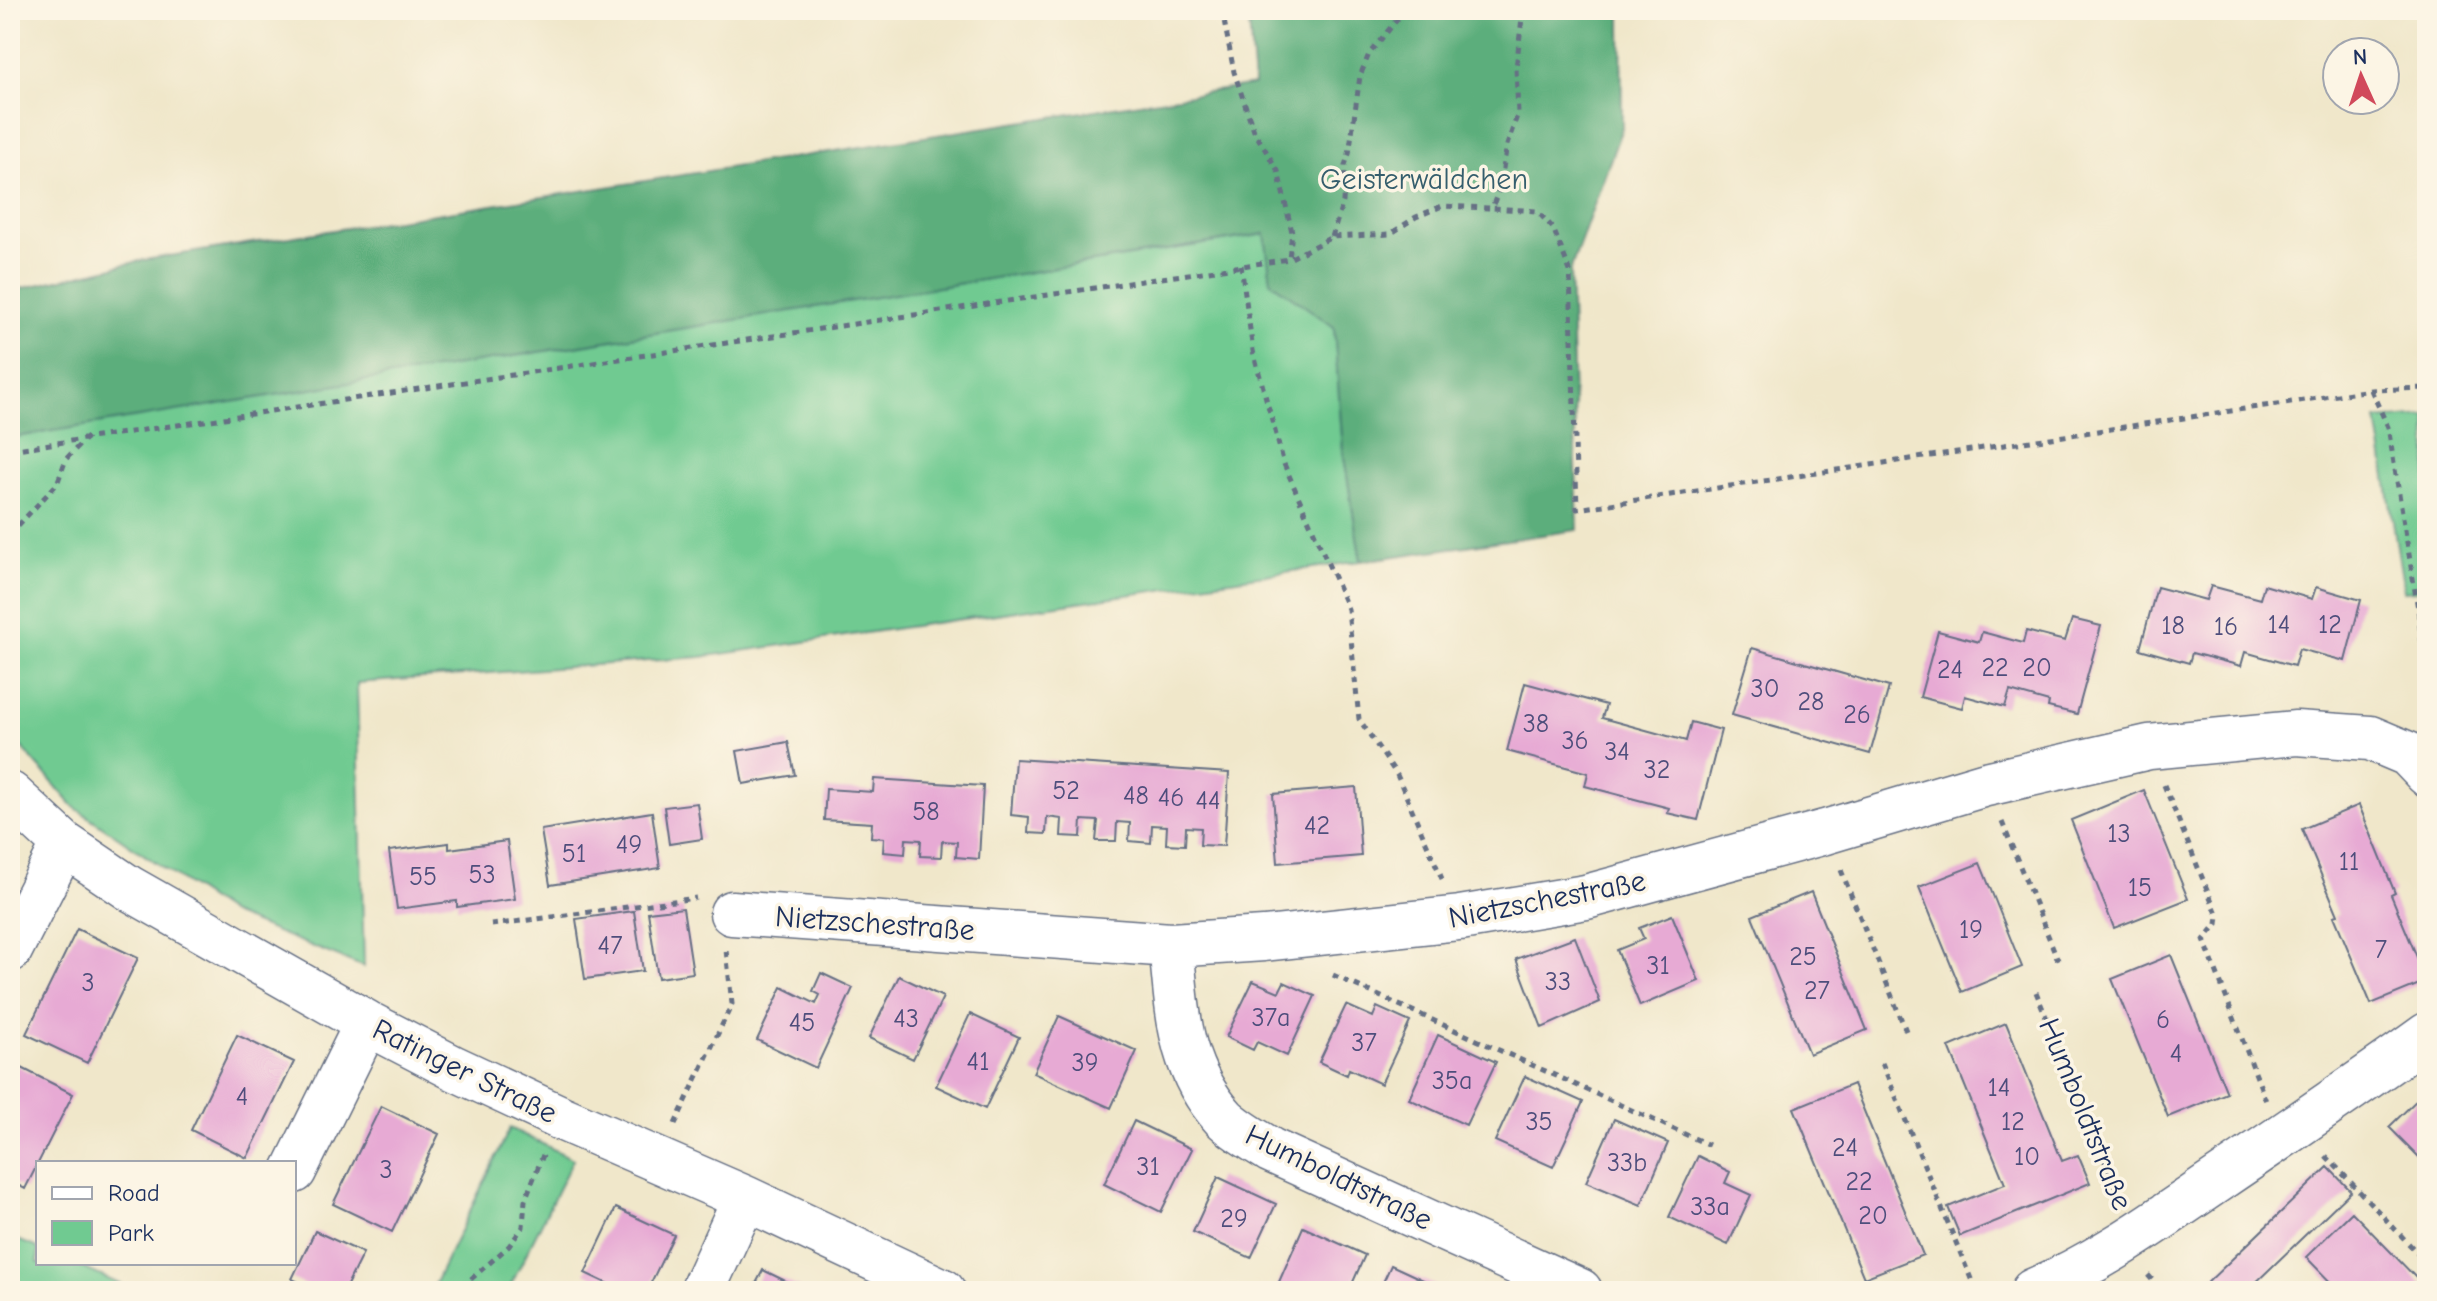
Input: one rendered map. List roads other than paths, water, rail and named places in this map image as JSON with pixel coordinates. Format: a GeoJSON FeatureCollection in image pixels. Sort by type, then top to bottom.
{"type":"FeatureCollection","features":[{"type":"Feature","properties":{"kind":"street","name":"Nietzschestraße"},"geometry":{"type":"LineString","coordinates":[[732,913],[1171,945],[1264,939],[1460,918],[1586,897],[1825,832],[1986,784],[2149,747],[2296,733],[2370,738],[2408,754],[2427,774]]}},
{"type":"Feature","properties":{"kind":"street","name":"Ratinger Straße"},"geometry":{"type":"LineString","coordinates":[[12,798],[64,844],[129,888],[367,1023],[561,1118],[745,1198],[943,1291]]}},
{"type":"Feature","properties":{"kind":"street"},"geometry":{"type":"LineString","coordinates":[[10,950],[64,844]]}},
{"type":"Feature","properties":{"kind":"street","name":"Humboldtstraße"},"geometry":{"type":"LineString","coordinates":[[1171,945],[1181,1037],[1197,1081],[1225,1119],[1270,1150],[1580,1291]]}},
{"type":"Feature","properties":{"kind":"street"},"geometry":{"type":"LineString","coordinates":[[296,1167],[367,1023]]}},
{"type":"Feature","properties":{"kind":"street","name":"Humboldtstraße"},"geometry":{"type":"LineString","coordinates":[[2033,1291],[2066,1277],[2135,1236],[2427,1035]]}},
{"type":"Feature","properties":{"kind":"street"},"geometry":{"type":"LineString","coordinates":[[702,1291],[745,1198]]}},
{"type":"Feature","properties":{"kind":"park label","name":"Geisterwäldchen"},"geometry":{"type":"Point","coordinates":[1424,179]}}]}
